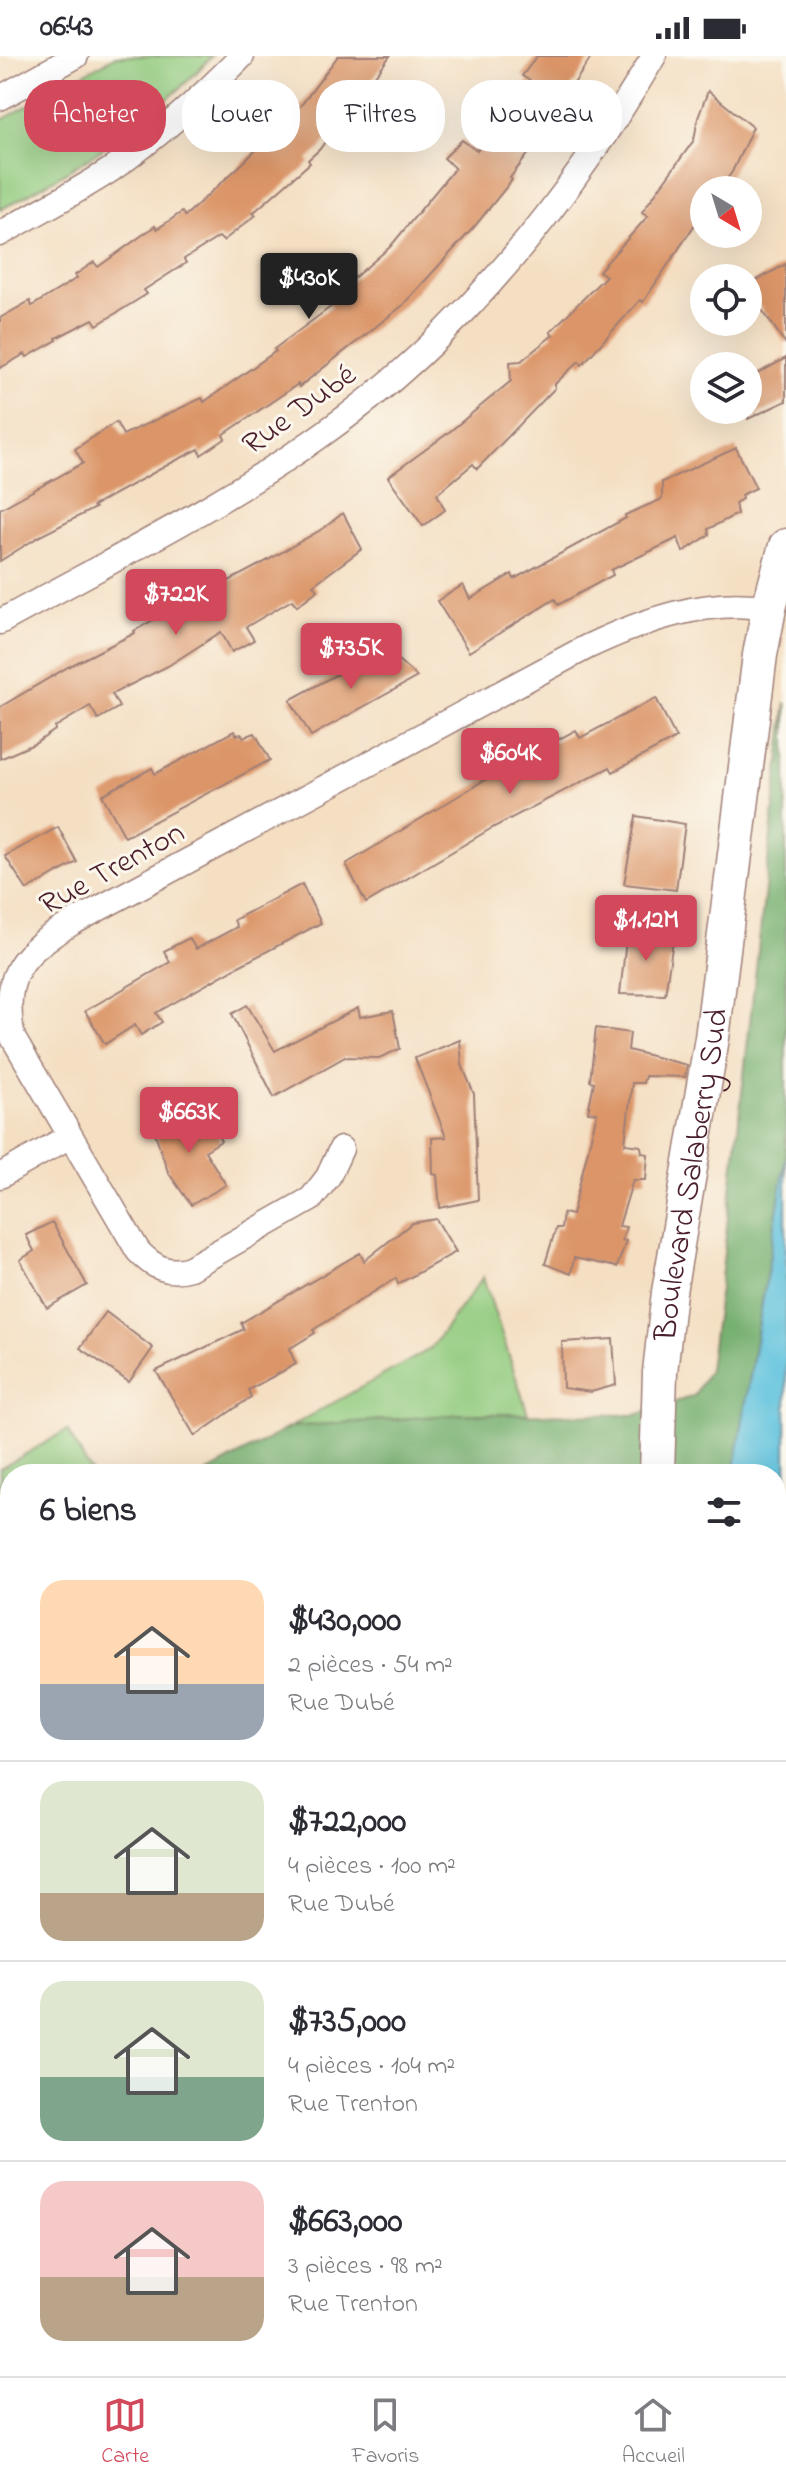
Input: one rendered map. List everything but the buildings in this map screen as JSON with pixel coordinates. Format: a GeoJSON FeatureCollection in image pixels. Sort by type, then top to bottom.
{"type":"FeatureCollection","features":[{"type":"Feature","properties":{"kind":"street"},"geometry":{"type":"LineString","coordinates":[[0,98],[76,56]]}},
{"type":"Feature","properties":{"kind":"street"},"geometry":{"type":"LineString","coordinates":[[0,234],[136,151],[194,103],[242,56]]}},
{"type":"Feature","properties":{"kind":"street","name":"Rue Dubé"},"geometry":{"type":"LineString","coordinates":[[0,622],[257,478],[321,436],[384,385],[457,319],[524,246],[589,160],[654,56]]}},
{"type":"Feature","properties":{"kind":"street","name":"Boulevard Salaberry Sud"},"geometry":{"type":"LineString","coordinates":[[657,1464],[660,1372],[669,1292],[712,1038],[745,766],[769,608],[786,546]]}},
{"type":"Feature","properties":{"kind":"street","name":"Rue Trenton"},"geometry":{"type":"LineString","coordinates":[[341,1149],[321,1190],[299,1208],[202,1262],[179,1271],[156,1267],[138,1251],[13,1038],[5,1008],[8,980],[15,966],[36,945],[86,916],[616,633],[700,608],[741,605],[769,608]]}},
{"type":"Feature","properties":{"kind":"street"},"geometry":{"type":"LineString","coordinates":[[0,1176],[70,1136]]}},
{"type":"Feature","properties":{"kind":"green space"},"geometry":{"type":"Polygon","coordinates":[[[116,56],[212,56],[189,80],[182,80],[182,86],[166,101],[166,80],[73,80],[116,56]]]}},
{"type":"Feature","properties":{"kind":"green space"},"geometry":{"type":"Polygon","coordinates":[[[24,108],[24,152],[97,152],[0,210],[0,121],[24,108]]]}},
{"type":"Feature","properties":{"kind":"green space"},"geometry":{"type":"Polygon","coordinates":[[[786,702],[786,1158],[736,1464],[223,1464],[290,1427],[465,1414],[636,1415],[694,1396],[709,1369],[786,702]]]}},
{"type":"Feature","properties":{"kind":"green space"},"geometry":{"type":"Polygon","coordinates":[[[483,1277],[528,1414],[465,1414],[290,1427],[430,1349],[483,1277]]]}},
{"type":"Feature","properties":{"kind":"green space"},"geometry":{"type":"Polygon","coordinates":[[[67,1430],[86,1464],[9,1464],[67,1430]]]}},
{"type":"Feature","properties":{"kind":"water"},"geometry":{"type":"Polygon","coordinates":[[[786,1158],[786,1464],[736,1464],[786,1158]]]}}]}
